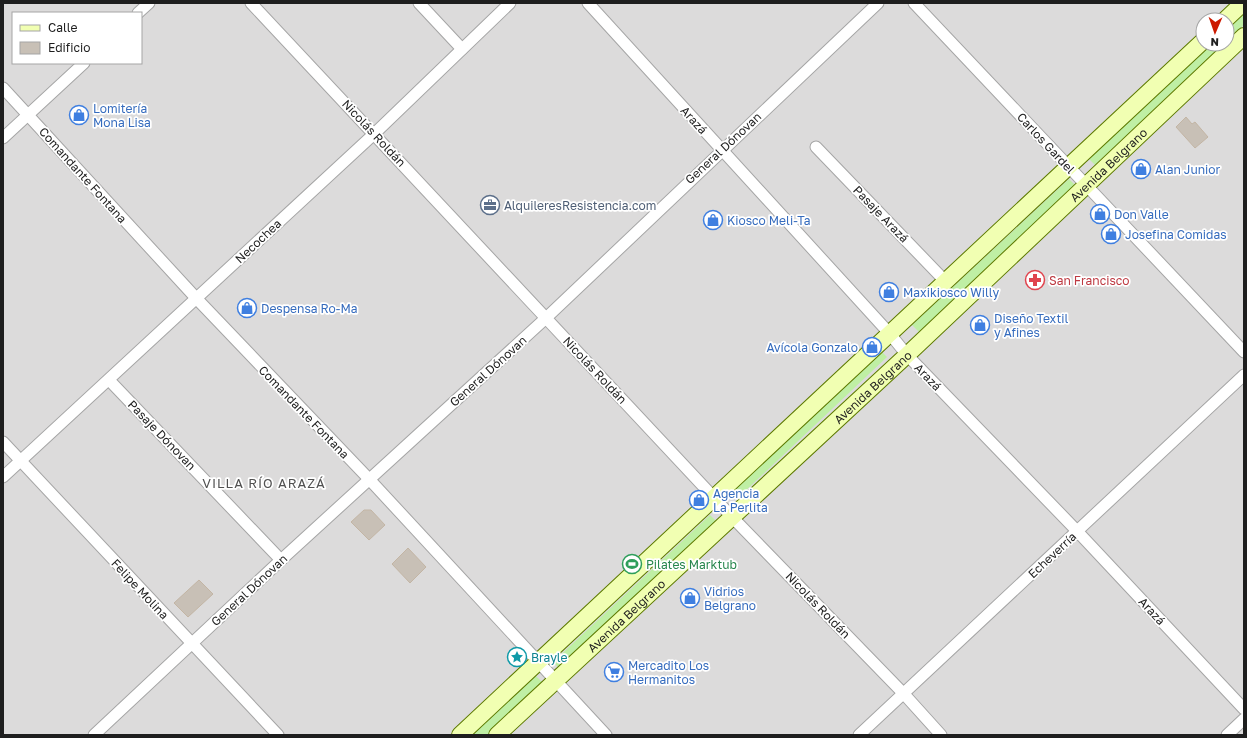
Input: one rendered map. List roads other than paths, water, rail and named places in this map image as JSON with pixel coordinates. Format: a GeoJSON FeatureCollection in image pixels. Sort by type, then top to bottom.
{"type":"FeatureCollection","features":[{"type":"Feature","properties":{"kind":"main road"},"geometry":{"type":"LineString","coordinates":[[1233,12],[1243,3]]}},
{"type":"Feature","properties":{"kind":"main road","name":"Avenida Belgrano"},"geometry":{"type":"LineString","coordinates":[[497,735],[733,518],[1244,36]]}},
{"type":"Feature","properties":{"kind":"main road"},"geometry":{"type":"LineString","coordinates":[[460,735],[716,498],[1195,48]]}},
{"type":"Feature","properties":{"kind":"street"},"geometry":{"type":"LineString","coordinates":[[139,12],[149,3]]}},
{"type":"Feature","properties":{"kind":"street","name":"Nicolás Roldán"},"geometry":{"type":"LineString","coordinates":[[251,3],[716,498],[733,518],[904,694],[941,735]]}},
{"type":"Feature","properties":{"kind":"street"},"geometry":{"type":"LineString","coordinates":[[419,3],[462,49]]}},
{"type":"Feature","properties":{"kind":"street","name":"Necochea"},"geometry":{"type":"LineString","coordinates":[[3,477],[374,134],[510,3]]}},
{"type":"Feature","properties":{"kind":"street","name":"Arazá"},"geometry":{"type":"LineString","coordinates":[[588,3],[890,334],[907,355],[1244,709]]}},
{"type":"Feature","properties":{"kind":"street","name":"General Dónovan"},"geometry":{"type":"LineString","coordinates":[[94,735],[281,560],[546,318],[721,150],[878,3]]}},
{"type":"Feature","properties":{"kind":"street","name":"Carlos Gardel"},"geometry":{"type":"LineString","coordinates":[[914,3],[1069,166],[1085,186],[1244,352]]}},
{"type":"Feature","properties":{"kind":"street"},"geometry":{"type":"LineString","coordinates":[[3,138],[83,64]]}},
{"type":"Feature","properties":{"kind":"street","name":"Comandante Fontana"},"geometry":{"type":"LineString","coordinates":[[3,88],[196,298],[369,479],[555,682],[606,735]]}},
{"type":"Feature","properties":{"kind":"street","name":"Pasaje Arazá"},"geometry":{"type":"LineString","coordinates":[[816,147],[946,282]]}},
{"type":"Feature","properties":{"kind":"street","name":"Echeverría"},"geometry":{"type":"LineString","coordinates":[[859,735],[1244,375]]}},
{"type":"Feature","properties":{"kind":"street","name":"Pasaje Dónovan"},"geometry":{"type":"LineString","coordinates":[[109,380],[281,560]]}},
{"type":"Feature","properties":{"kind":"street","name":"Felipe Molina"},"geometry":{"type":"LineString","coordinates":[[3,442],[190,644],[278,735]]}},
{"type":"Feature","properties":{"kind":"street"},"geometry":{"type":"LineString","coordinates":[[1226,735],[1244,719]]}},
{"type":"Feature","properties":{"kind":"place","name":"Lomitería Mona Lisa"},"geometry":{"type":"Point","coordinates":[79,115]}},
{"type":"Feature","properties":{"kind":"place","name":"Alan Junior"},"geometry":{"type":"Point","coordinates":[1141,169]}},
{"type":"Feature","properties":{"kind":"place","name":"AlquileresResistencia.com"},"geometry":{"type":"Point","coordinates":[490,205]}},
{"type":"Feature","properties":{"kind":"place","name":"Don Valle"},"geometry":{"type":"Point","coordinates":[1100,214]}},
{"type":"Feature","properties":{"kind":"place","name":"Kiosco Meli-Ta"},"geometry":{"type":"Point","coordinates":[713,220]}},
{"type":"Feature","properties":{"kind":"place","name":"Josefina Comidas"},"geometry":{"type":"Point","coordinates":[1111,234]}},
{"type":"Feature","properties":{"kind":"place","name":"San Francisco"},"geometry":{"type":"Point","coordinates":[1035,280]}},
{"type":"Feature","properties":{"kind":"place","name":"Maxikiosco Willy"},"geometry":{"type":"Point","coordinates":[889,292]}},
{"type":"Feature","properties":{"kind":"place","name":"Despensa Ro-Ma"},"geometry":{"type":"Point","coordinates":[247,308]}},
{"type":"Feature","properties":{"kind":"place","name":"Diseño Textil y Afines"},"geometry":{"type":"Point","coordinates":[980,325]}},
{"type":"Feature","properties":{"kind":"place","name":"Avícola Gonzalo"},"geometry":{"type":"Point","coordinates":[872,347]}},
{"type":"Feature","properties":{"kind":"place","name":"Agencia La Perlita"},"geometry":{"type":"Point","coordinates":[699,500]}},
{"type":"Feature","properties":{"kind":"place","name":"Pilates Marktub"},"geometry":{"type":"Point","coordinates":[632,564]}},
{"type":"Feature","properties":{"kind":"place","name":"Vidrios Belgrano"},"geometry":{"type":"Point","coordinates":[690,598]}},
{"type":"Feature","properties":{"kind":"place","name":"Brayle"},"geometry":{"type":"Point","coordinates":[517,657]}},
{"type":"Feature","properties":{"kind":"place","name":"Mercadito Los Hermanitos"},"geometry":{"type":"Point","coordinates":[614,672]}},
{"type":"Feature","properties":{"kind":"district","name":"VILLA RÍO ARAZÁ"},"geometry":{"type":"Point","coordinates":[264,483]}}]}
